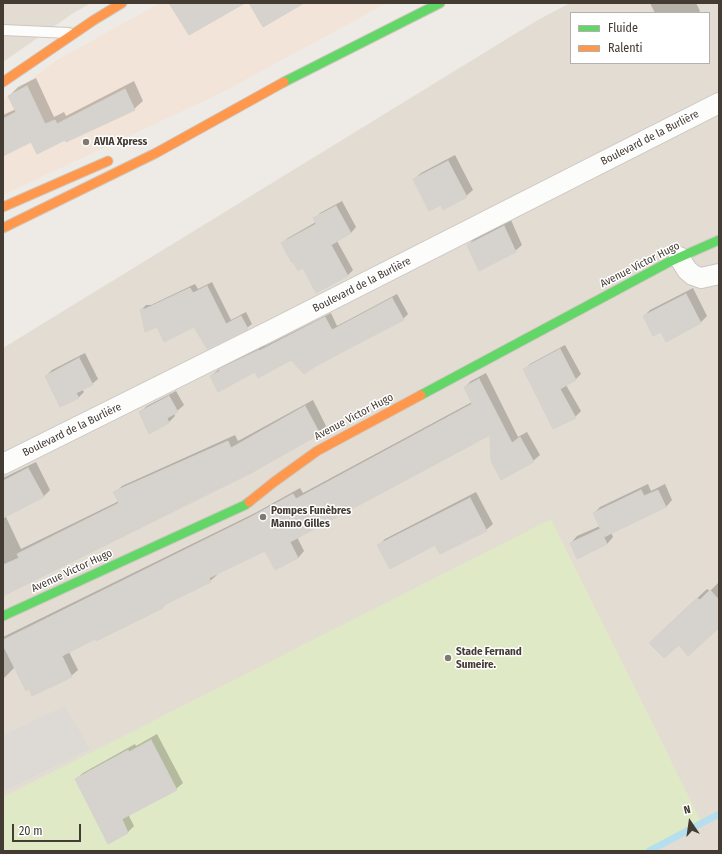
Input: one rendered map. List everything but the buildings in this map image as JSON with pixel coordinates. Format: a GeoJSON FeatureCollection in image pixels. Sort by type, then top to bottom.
{"type":"FeatureCollection","features":[{"type":"Feature","properties":{"kind":"street"},"geometry":{"type":"LineString","coordinates":[[3,82],[122,3]]}},
{"type":"Feature","properties":{"kind":"street"},"geometry":{"type":"LineString","coordinates":[[3,228],[156,153],[286,81],[440,3]]}},
{"type":"Feature","properties":{"kind":"street"},"geometry":{"type":"LineString","coordinates":[[186,126],[286,81]]}},
{"type":"Feature","properties":{"kind":"street","name":"Boulevard de la Burlière"},"geometry":{"type":"LineString","coordinates":[[3,464],[286,323],[719,103]]}},
{"type":"Feature","properties":{"kind":"street"},"geometry":{"type":"LineString","coordinates":[[3,207],[115,158]]}},
{"type":"Feature","properties":{"kind":"street","name":"Avenue Victor Hugo"},"geometry":{"type":"LineString","coordinates":[[3,616],[245,505],[317,451],[668,262],[719,240]]}},
{"type":"Feature","properties":{"kind":"street"},"geometry":{"type":"LineString","coordinates":[[679,257],[687,270],[693,275],[701,278],[719,274]]}},
{"type":"Feature","properties":{"kind":"lane"},"geometry":{"type":"LineString","coordinates":[[3,30],[75,33]]}},
{"type":"Feature","properties":{"kind":"shaded area"},"geometry":{"type":"Polygon","coordinates":[[[3,3],[91,3],[72,14],[3,62],[3,3]]]}},
{"type":"Feature","properties":{"kind":"shaded area"},"geometry":{"type":"Polygon","coordinates":[[[160,3],[387,3],[221,93],[3,195],[3,100],[57,60],[160,3]]]}},
{"type":"Feature","properties":{"kind":"shaded area"},"geometry":{"type":"Polygon","coordinates":[[[570,3],[719,3],[719,851],[3,851],[3,348],[536,21],[570,3]]]}},
{"type":"Feature","properties":{"kind":"shaded area"},"geometry":{"type":"Polygon","coordinates":[[[65,706],[90,749],[3,792],[3,735],[65,706]]]}},
{"type":"Feature","properties":{"kind":"green space","name":"Stade Fernand Sumeire."},"geometry":{"type":"Polygon","coordinates":[[[551,519],[703,825],[651,851],[3,851],[3,797],[551,519]]]}},
{"type":"Feature","properties":{"kind":"waterway"},"geometry":{"type":"LineString","coordinates":[[649,851],[719,814]]}},
{"type":"Feature","properties":{"kind":"traffic: fast"},"geometry":{"type":"LineString","coordinates":[[284,82],[440,3]]}},
{"type":"Feature","properties":{"kind":"traffic: fast"},"geometry":{"type":"LineString","coordinates":[[421,395],[669,262],[719,240]]}},
{"type":"Feature","properties":{"kind":"traffic: fast"},"geometry":{"type":"LineString","coordinates":[[3,616],[249,502]]}},
{"type":"Feature","properties":{"kind":"traffic: slow"},"geometry":{"type":"LineString","coordinates":[[3,82],[94,20],[122,3]]}},
{"type":"Feature","properties":{"kind":"traffic: slow"},"geometry":{"type":"LineString","coordinates":[[3,228],[156,153],[284,82]]}},
{"type":"Feature","properties":{"kind":"traffic: slow"},"geometry":{"type":"LineString","coordinates":[[3,207],[108,161]]}},
{"type":"Feature","properties":{"kind":"traffic: slow"},"geometry":{"type":"LineString","coordinates":[[249,502],[317,451],[421,395]]}},
{"type":"Feature","properties":{"kind":"place","name":"AVIA Xpress"},"geometry":{"type":"Point","coordinates":[86,142]}},
{"type":"Feature","properties":{"kind":"place","name":"Pompes Funèbres Manno Gilles"},"geometry":{"type":"Point","coordinates":[263,517]}},
{"type":"Feature","properties":{"kind":"place","name":"Stade Fernand Sumeire."},"geometry":{"type":"Point","coordinates":[448,658]}}]}
